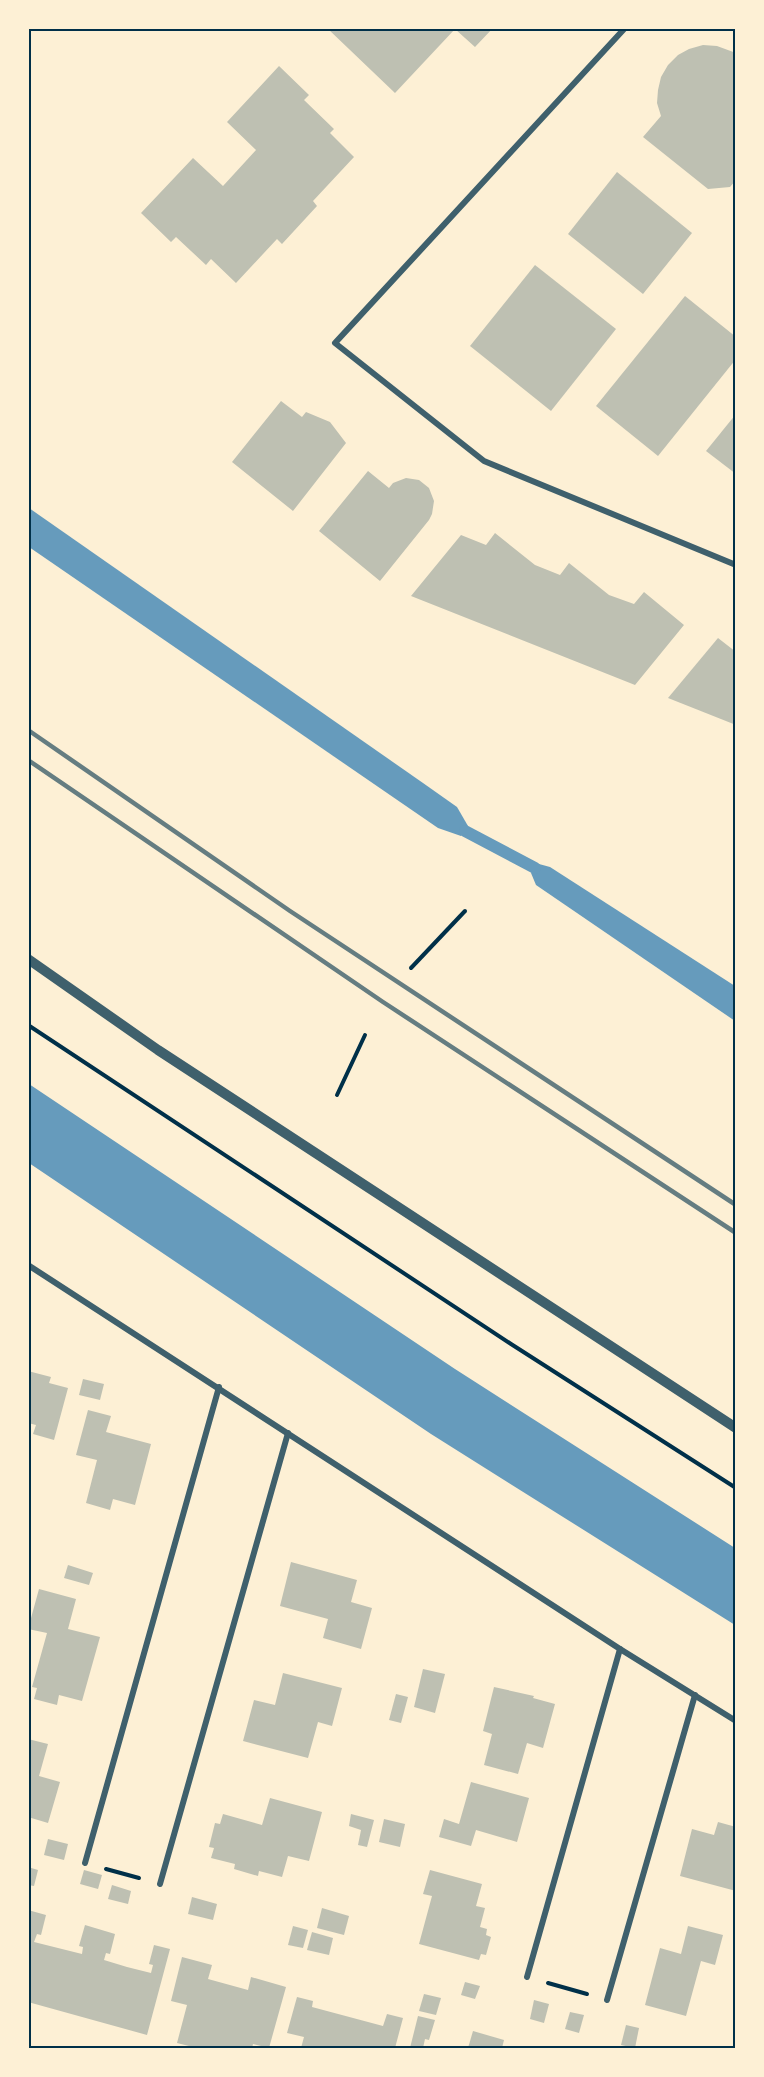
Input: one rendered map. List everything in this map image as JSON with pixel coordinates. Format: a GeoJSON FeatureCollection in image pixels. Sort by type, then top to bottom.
{"type":"FeatureCollection","features":[{"type":"Feature","properties":{"kind":"street"},"geometry":{"type":"LineString","coordinates":[[625,28],[335,344],[484,461],[735,565]]}},
{"type":"Feature","properties":{"kind":"street"},"geometry":{"type":"LineString","coordinates":[[28,959],[158,1050],[735,1428]]}},
{"type":"Feature","properties":{"kind":"street"},"geometry":{"type":"LineString","coordinates":[[28,1265],[620,1649],[735,1721]]}},
{"type":"Feature","properties":{"kind":"street"},"geometry":{"type":"LineString","coordinates":[[85,1863],[219,1387]]}},
{"type":"Feature","properties":{"kind":"street"},"geometry":{"type":"LineString","coordinates":[[160,1884],[288,1433]]}},
{"type":"Feature","properties":{"kind":"street"},"geometry":{"type":"LineString","coordinates":[[527,1977],[620,1649]]}},
{"type":"Feature","properties":{"kind":"street"},"geometry":{"type":"LineString","coordinates":[[608,2000],[695,1695]]}},
{"type":"Feature","properties":{"kind":"path"},"geometry":{"type":"LineString","coordinates":[[411,968],[465,911]]}},
{"type":"Feature","properties":{"kind":"path"},"geometry":{"type":"LineString","coordinates":[[28,1025],[511,1344],[735,1488]]}},
{"type":"Feature","properties":{"kind":"path"},"geometry":{"type":"LineString","coordinates":[[337,1095],[364,1035]]}},
{"type":"Feature","properties":{"kind":"path"},"geometry":{"type":"LineString","coordinates":[[85,1863],[160,1884]]}},
{"type":"Feature","properties":{"kind":"path"},"geometry":{"type":"LineString","coordinates":[[527,1977],[608,2000]]}},
{"type":"Feature","properties":{"kind":"water"},"geometry":{"type":"Polygon","coordinates":[[[29,508],[457,807],[468,826],[461,836],[438,828],[29,547],[29,508]]]}},
{"type":"Feature","properties":{"kind":"water"},"geometry":{"type":"Polygon","coordinates":[[[539,864],[550,867],[735,986],[735,1021],[536,885],[531,873],[539,864]]]}},
{"type":"Feature","properties":{"kind":"water"},"geometry":{"type":"Polygon","coordinates":[[[29,1084],[455,1369],[735,1548],[735,1625],[431,1434],[29,1163],[29,1084]]]}},
{"type":"Feature","properties":{"kind":"building"},"geometry":{"type":"Polygon","coordinates":[[[327,28],[493,28],[475,47],[455,29],[395,93],[327,28]]]}},
{"type":"Feature","properties":{"kind":"building"},"geometry":{"type":"Polygon","coordinates":[[[703,45],[717,46],[736,53],[736,180],[730,187],[708,189],[643,137],[661,116],[657,103],[658,90],[661,77],[668,65],[678,55],[703,45]]]}},
{"type":"Feature","properties":{"kind":"building"},"geometry":{"type":"Polygon","coordinates":[[[279,66],[309,95],[304,100],[334,129],[330,133],[354,157],[313,201],[317,206],[282,244],[277,239],[236,283],[211,259],[206,265],[176,237],[171,242],[141,213],[193,158],[223,186],[256,150],[227,122],[279,66]]]}},
{"type":"Feature","properties":{"kind":"building"},"geometry":{"type":"Polygon","coordinates":[[[617,172],[692,233],[643,294],[568,234],[617,172]]]}},
{"type":"Feature","properties":{"kind":"building"},"geometry":{"type":"Polygon","coordinates":[[[535,265],[616,329],[551,411],[470,346],[535,265]]]}},
{"type":"Feature","properties":{"kind":"building"},"geometry":{"type":"Polygon","coordinates":[[[685,296],[736,337],[736,359],[658,456],[596,406],[685,296]]]}},
{"type":"Feature","properties":{"kind":"building"},"geometry":{"type":"Polygon","coordinates":[[[281,401],[302,417],[306,412],[330,422],[346,443],[293,511],[232,462],[281,401]]]}},
{"type":"Feature","properties":{"kind":"building"},"geometry":{"type":"Polygon","coordinates":[[[736,414],[736,474],[706,451],[736,414]]]}},
{"type":"Feature","properties":{"kind":"building"},"geometry":{"type":"Polygon","coordinates":[[[368,471],[389,488],[393,483],[406,478],[419,480],[429,488],[434,501],[429,520],[380,581],[319,531],[368,471]]]}},
{"type":"Feature","properties":{"kind":"building"},"geometry":{"type":"Polygon","coordinates":[[[495,533],[535,565],[560,575],[569,563],[609,595],[634,604],[644,592],[684,625],[635,685],[411,596],[461,535],[486,545],[495,533]]]}},
{"type":"Feature","properties":{"kind":"building"},"geometry":{"type":"Polygon","coordinates":[[[718,638],[736,652],[736,725],[668,698],[718,638]]]}},
{"type":"Feature","properties":{"kind":"building"},"geometry":{"type":"Polygon","coordinates":[[[28,1371],[51,1377],[49,1383],[68,1388],[54,1440],[33,1434],[36,1425],[28,1423],[28,1371]]]}},
{"type":"Feature","properties":{"kind":"building"},"geometry":{"type":"Polygon","coordinates":[[[83,1379],[104,1384],[100,1400],[79,1395],[83,1379]]]}},
{"type":"Feature","properties":{"kind":"building"},"geometry":{"type":"Polygon","coordinates":[[[88,1410],[111,1416],[106,1432],[151,1444],[135,1505],[113,1499],[110,1510],[86,1503],[97,1460],[76,1455],[88,1410]]]}},
{"type":"Feature","properties":{"kind":"building"},"geometry":{"type":"Polygon","coordinates":[[[291,1562],[357,1580],[351,1602],[372,1608],[361,1649],[323,1638],[328,1619],[280,1606],[291,1562]]]}},
{"type":"Feature","properties":{"kind":"building"},"geometry":{"type":"Polygon","coordinates":[[[68,1565],[93,1573],[89,1585],[64,1578],[68,1565]]]}},
{"type":"Feature","properties":{"kind":"building"},"geometry":{"type":"Polygon","coordinates":[[[39,1589],[76,1599],[68,1629],[100,1637],[82,1701],[59,1695],[57,1705],[34,1699],[37,1688],[32,1687],[47,1633],[28,1629],[39,1589]]]}},
{"type":"Feature","properties":{"kind":"building"},"geometry":{"type":"Polygon","coordinates":[[[423,1669],[445,1674],[435,1713],[414,1707],[423,1669]]]}},
{"type":"Feature","properties":{"kind":"building"},"geometry":{"type":"Polygon","coordinates":[[[283,1673],[342,1688],[332,1726],[318,1722],[308,1758],[243,1741],[254,1700],[275,1705],[283,1673]]]}},
{"type":"Feature","properties":{"kind":"building"},"geometry":{"type":"Polygon","coordinates":[[[494,1687],[534,1696],[533,1698],[555,1704],[543,1748],[527,1743],[518,1774],[484,1765],[492,1734],[483,1731],[494,1687]]]}},
{"type":"Feature","properties":{"kind":"building"},"geometry":{"type":"Polygon","coordinates":[[[396,1694],[408,1697],[401,1723],[389,1720],[396,1694]]]}},
{"type":"Feature","properties":{"kind":"building"},"geometry":{"type":"Polygon","coordinates":[[[28,1739],[48,1744],[39,1776],[60,1782],[48,1823],[28,1817],[28,1739]]]}},
{"type":"Feature","properties":{"kind":"building"},"geometry":{"type":"Polygon","coordinates":[[[471,1782],[529,1798],[517,1842],[476,1830],[471,1846],[439,1837],[444,1819],[459,1824],[471,1782]]]}},
{"type":"Feature","properties":{"kind":"building"},"geometry":{"type":"Polygon","coordinates":[[[270,1798],[322,1812],[309,1861],[288,1856],[282,1877],[259,1871],[258,1876],[234,1869],[235,1864],[211,1858],[214,1848],[209,1847],[215,1823],[220,1824],[223,1814],[262,1825],[270,1798]]]}},
{"type":"Feature","properties":{"kind":"building"},"geometry":{"type":"Polygon","coordinates":[[[351,1814],[374,1820],[367,1847],[358,1845],[361,1830],[349,1826],[351,1814]]]}},
{"type":"Feature","properties":{"kind":"building"},"geometry":{"type":"Polygon","coordinates":[[[384,1819],[405,1824],[400,1847],[379,1842],[384,1819]]]}},
{"type":"Feature","properties":{"kind":"building"},"geometry":{"type":"Polygon","coordinates":[[[718,1822],[736,1827],[736,1891],[680,1876],[692,1829],[714,1835],[718,1822]]]}},
{"type":"Feature","properties":{"kind":"building"},"geometry":{"type":"Polygon","coordinates":[[[48,1839],[68,1844],[64,1860],[44,1855],[48,1839]]]}},
{"type":"Feature","properties":{"kind":"building"},"geometry":{"type":"Polygon","coordinates":[[[28,1867],[38,1870],[34,1886],[28,1885],[28,1867]]]}},
{"type":"Feature","properties":{"kind":"building"},"geometry":{"type":"Polygon","coordinates":[[[84,1870],[102,1875],[98,1889],[80,1884],[84,1870]]]}},
{"type":"Feature","properties":{"kind":"building"},"geometry":{"type":"Polygon","coordinates":[[[430,1870],[482,1884],[476,1906],[485,1908],[480,1927],[487,1929],[486,1935],[491,1937],[486,1955],[481,1954],[479,1960],[419,1944],[432,1896],[423,1894],[430,1870]]]}},
{"type":"Feature","properties":{"kind":"building"},"geometry":{"type":"Polygon","coordinates":[[[112,1885],[131,1891],[128,1904],[108,1899],[112,1885]]]}},
{"type":"Feature","properties":{"kind":"building"},"geometry":{"type":"Polygon","coordinates":[[[192,1897],[217,1904],[213,1920],[188,1914],[192,1897]]]}},
{"type":"Feature","properties":{"kind":"building"},"geometry":{"type":"Polygon","coordinates":[[[322,1908],[349,1916],[344,1935],[317,1928],[322,1908]]]}},
{"type":"Feature","properties":{"kind":"building"},"geometry":{"type":"Polygon","coordinates":[[[28,1910],[46,1915],[41,1935],[37,1934],[34,1942],[82,1954],[83,1947],[79,1946],[85,1925],[115,1934],[110,1954],[106,1953],[104,1960],[151,1973],[153,1965],[149,1964],[154,1945],[170,1949],[147,2035],[28,2002],[28,1910]]]}},
{"type":"Feature","properties":{"kind":"building"},"geometry":{"type":"Polygon","coordinates":[[[293,1926],[308,1930],[303,1948],[288,1945],[293,1926]]]}},
{"type":"Feature","properties":{"kind":"building"},"geometry":{"type":"Polygon","coordinates":[[[688,1926],[723,1935],[715,1965],[701,1961],[686,2016],[645,2005],[660,1948],[681,1954],[688,1926]]]}},
{"type":"Feature","properties":{"kind":"building"},"geometry":{"type":"Polygon","coordinates":[[[312,1932],[333,1938],[329,1955],[307,1950],[312,1932]]]}},
{"type":"Feature","properties":{"kind":"building"},"geometry":{"type":"Polygon","coordinates":[[[182,1957],[212,1965],[208,1979],[248,1990],[251,1977],[286,1987],[269,2048],[253,2044],[252,2048],[197,2048],[177,2043],[187,2005],[171,2001],[182,1957]]]}},
{"type":"Feature","properties":{"kind":"building"},"geometry":{"type":"Polygon","coordinates":[[[465,1982],[480,1986],[475,1999],[461,1995],[465,1982]]]}},
{"type":"Feature","properties":{"kind":"building"},"geometry":{"type":"Polygon","coordinates":[[[424,1994],[441,1998],[436,2015],[419,2011],[424,1994]]]}},
{"type":"Feature","properties":{"kind":"building"},"geometry":{"type":"Polygon","coordinates":[[[297,1997],[313,2001],[312,2007],[383,2026],[387,2014],[403,2018],[395,2048],[301,2048],[304,2037],[287,2033],[297,1997]]]}},
{"type":"Feature","properties":{"kind":"building"},"geometry":{"type":"Polygon","coordinates":[[[534,2000],[549,2004],[544,2023],[530,2019],[534,2000]]]}},
{"type":"Feature","properties":{"kind":"building"},"geometry":{"type":"Polygon","coordinates":[[[570,2012],[584,2015],[579,2033],[565,2029],[570,2012]]]}},
{"type":"Feature","properties":{"kind":"building"},"geometry":{"type":"Polygon","coordinates":[[[418,2016],[435,2020],[429,2040],[425,2039],[423,2048],[410,2048],[418,2016]]]}},
{"type":"Feature","properties":{"kind":"building"},"geometry":{"type":"Polygon","coordinates":[[[626,2025],[639,2028],[635,2048],[621,2045],[626,2025]]]}},
{"type":"Feature","properties":{"kind":"building"},"geometry":{"type":"Polygon","coordinates":[[[473,2031],[504,2040],[502,2048],[468,2048],[473,2031]]]}},
{"type":"Feature","properties":{"kind":"waterway"},"geometry":{"type":"LineString","coordinates":[[465,831],[535,868]]}},
{"type":"Feature","properties":{"kind":"railway"},"geometry":{"type":"LineString","coordinates":[[28,730],[290,911],[736,1205]]}},
{"type":"Feature","properties":{"kind":"railway"},"geometry":{"type":"LineString","coordinates":[[28,760],[383,1002],[736,1233]]}}]}
